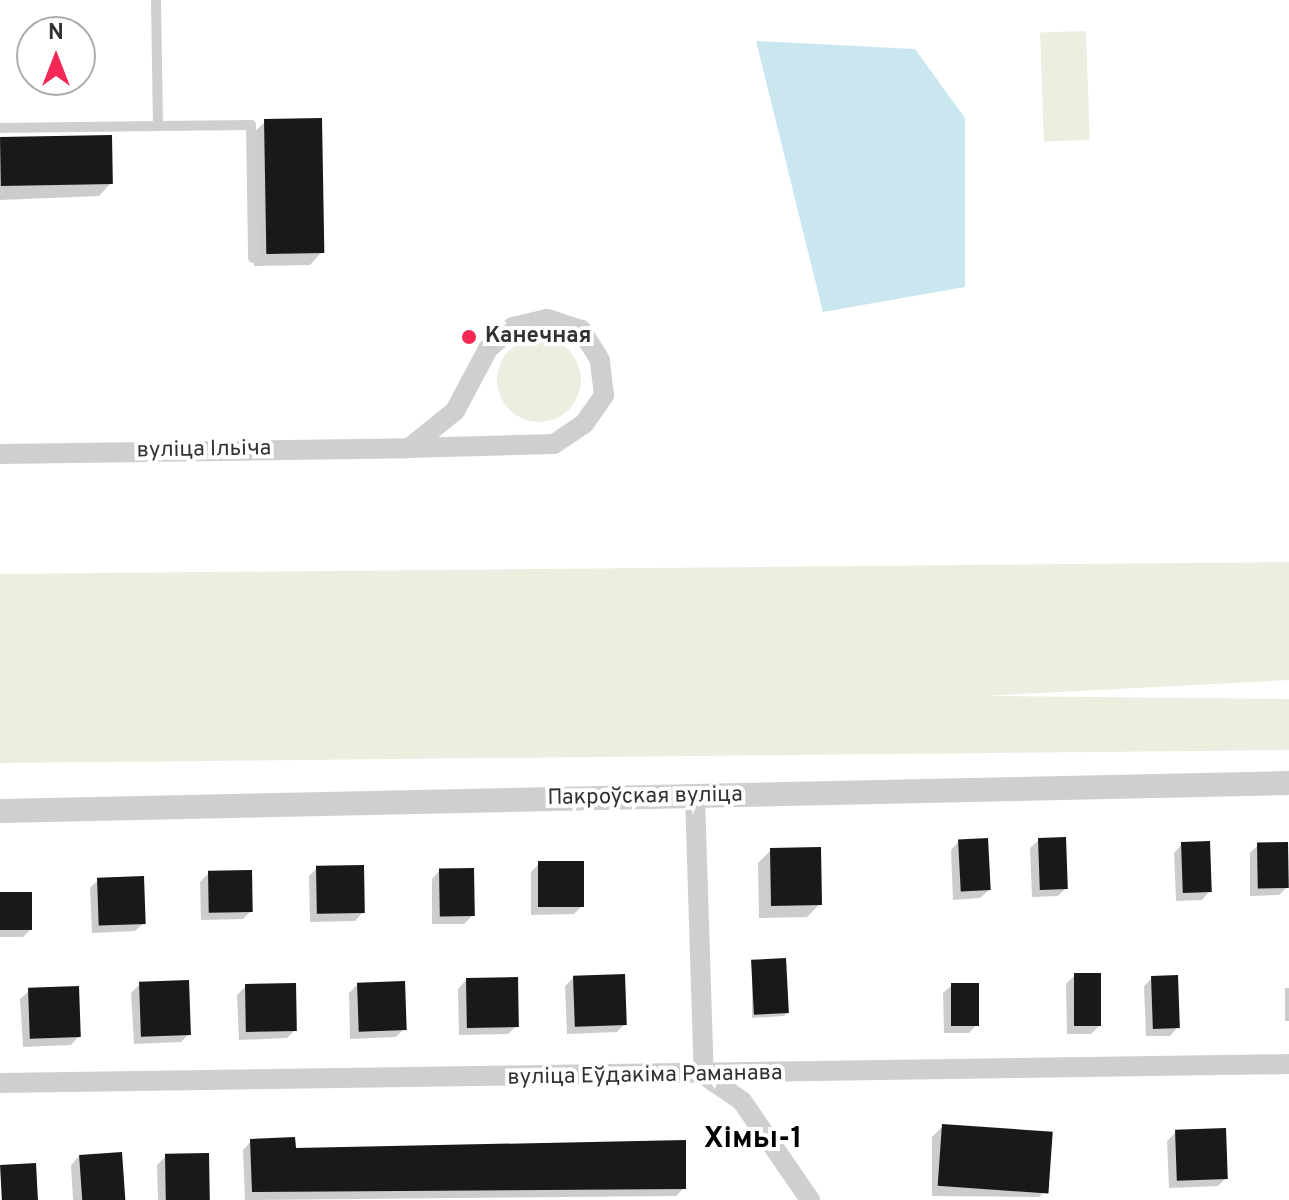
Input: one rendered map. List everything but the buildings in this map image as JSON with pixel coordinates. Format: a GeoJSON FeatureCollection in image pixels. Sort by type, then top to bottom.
{"type":"FeatureCollection","features":[{"type":"Feature","properties":{"kind":"street","name":"вуліца Ільіча"},"geometry":{"type":"LineString","coordinates":[[0,454],[409,448],[554,444],[584,424],[604,395],[600,360],[581,330],[547,319],[513,327],[488,349],[455,411],[409,448]]}},
{"type":"Feature","properties":{"kind":"street","name":"Пакроўская вуліца"},"geometry":{"type":"LineString","coordinates":[[0,811],[1289,783]]}},
{"type":"Feature","properties":{"kind":"street"},"geometry":{"type":"LineString","coordinates":[[695,796],[704,1075],[742,1101],[810,1200]]}},
{"type":"Feature","properties":{"kind":"street","name":"вуліца Еўдакіма Раманава"},"geometry":{"type":"LineString","coordinates":[[0,1083],[1289,1064]]}},
{"type":"Feature","properties":{"kind":"lane"},"geometry":{"type":"LineString","coordinates":[[156,0],[158,126]]}},
{"type":"Feature","properties":{"kind":"lane"},"geometry":{"type":"LineString","coordinates":[[0,128],[251,125],[253,258]]}},
{"type":"Feature","properties":{"kind":"green space"},"geometry":{"type":"Polygon","coordinates":[[[1086,31],[1090,140],[1044,142],[1040,33],[1086,31]]]}},
{"type":"Feature","properties":{"kind":"green space"},"geometry":{"type":"Polygon","coordinates":[[[539,338],[555,341],[569,350],[578,364],[581,380],[578,396],[569,410],[555,419],[539,422],[523,419],[509,410],[500,396],[497,380],[500,364],[509,350],[523,341],[539,338]]]}},
{"type":"Feature","properties":{"kind":"green space"},"geometry":{"type":"Polygon","coordinates":[[[1289,562],[1289,680],[985,696],[1289,699],[1289,750],[0,763],[0,574],[1289,562]]]}},
{"type":"Feature","properties":{"kind":"water"},"geometry":{"type":"Polygon","coordinates":[[[756,41],[915,49],[965,118],[965,287],[823,312],[756,41]]]}},
{"type":"Feature","properties":{"kind":"place","name":"Канечная"},"geometry":{"type":"Point","coordinates":[469,337]}},
{"type":"Feature","properties":{"kind":"district","name":"Хімы-1"},"geometry":{"type":"Point","coordinates":[753,1140]}}]}
